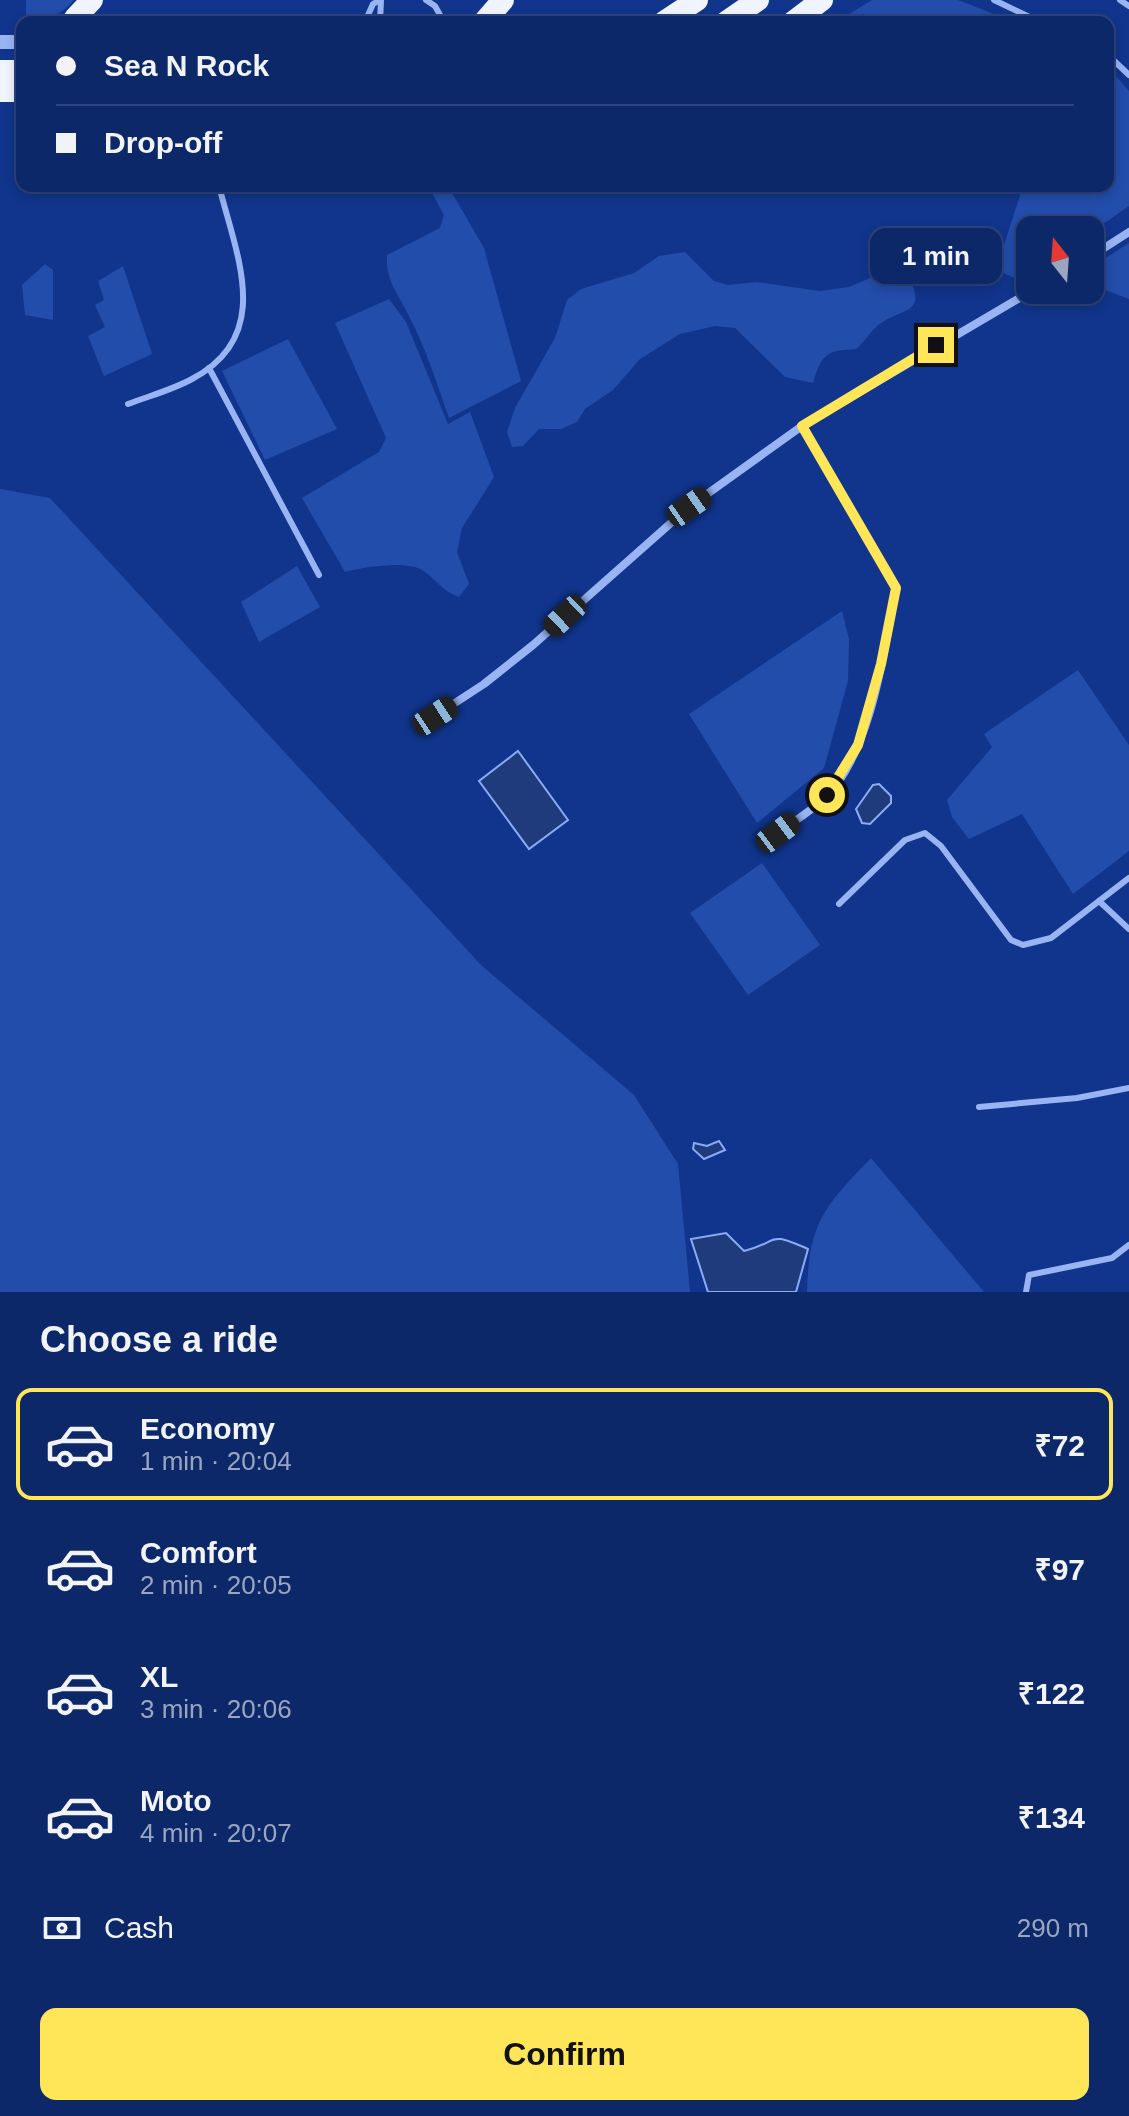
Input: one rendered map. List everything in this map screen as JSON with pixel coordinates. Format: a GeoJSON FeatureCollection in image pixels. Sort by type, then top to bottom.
{"type":"FeatureCollection","features":[{"type":"Feature","properties":{"kind":"highway"},"geometry":{"type":"LineString","coordinates":[[78,16],[92,0]]}},
{"type":"Feature","properties":{"kind":"highway"},"geometry":{"type":"LineString","coordinates":[[489,16],[503,0]]}},
{"type":"Feature","properties":{"kind":"highway"},"geometry":{"type":"LineString","coordinates":[[673,16],[697,0]]}},
{"type":"Feature","properties":{"kind":"highway"},"geometry":{"type":"LineString","coordinates":[[735,16],[758,0]]}},
{"type":"Feature","properties":{"kind":"highway"},"geometry":{"type":"LineString","coordinates":[[801,16],[822,0]]}},
{"type":"Feature","properties":{"kind":"street"},"geometry":{"type":"LineString","coordinates":[[1104,248],[1129,232]]}},
{"type":"Feature","properties":{"kind":"street"},"geometry":{"type":"LineString","coordinates":[[435,716],[484,684],[533,645],[689,507],[802,426],[959,330],[1016,299]]}},
{"type":"Feature","properties":{"kind":"street"},"geometry":{"type":"LineString","coordinates":[[778,833],[827,795],[858,745],[881,664],[896,588],[802,426]]}},
{"type":"Feature","properties":{"kind":"lane"},"geometry":{"type":"LineString","coordinates":[[368,16],[373,4],[381,0]]}},
{"type":"Feature","properties":{"kind":"lane"},"geometry":{"type":"LineString","coordinates":[[426,0],[435,6],[441,16]]}},
{"type":"Feature","properties":{"kind":"lane"},"geometry":{"type":"LineString","coordinates":[[994,0],[1027,16]]}},
{"type":"Feature","properties":{"kind":"lane"},"geometry":{"type":"LineString","coordinates":[[1120,0],[1129,6]]}},
{"type":"Feature","properties":{"kind":"lane"},"geometry":{"type":"LineString","coordinates":[[1114,61],[1129,75]]}},
{"type":"Feature","properties":{"kind":"lane"},"geometry":{"type":"LineString","coordinates":[[128,404],[192,380],[236,342],[243,317],[237,262],[220,192]]}},
{"type":"Feature","properties":{"kind":"lane"},"geometry":{"type":"LineString","coordinates":[[209,368],[319,575]]}},
{"type":"Feature","properties":{"kind":"lane"},"geometry":{"type":"LineString","coordinates":[[839,904],[905,840],[925,833],[941,846],[1011,940],[1023,945],[1051,938],[1129,878]]}},
{"type":"Feature","properties":{"kind":"lane"},"geometry":{"type":"LineString","coordinates":[[1099,901],[1129,929]]}},
{"type":"Feature","properties":{"kind":"lane"},"geometry":{"type":"LineString","coordinates":[[979,1107],[1077,1098],[1129,1088]]}},
{"type":"Feature","properties":{"kind":"lane"},"geometry":{"type":"LineString","coordinates":[[1026,1292],[1029,1275],[1112,1258],[1129,1245]]}},
{"type":"Feature","properties":{"kind":"shaded area"},"geometry":{"type":"Polygon","coordinates":[[[26,0],[74,0],[55,16],[26,16],[26,0]]]}},
{"type":"Feature","properties":{"kind":"shaded area"},"geometry":{"type":"Polygon","coordinates":[[[872,0],[958,0],[999,16],[846,16],[872,0]]]}},
{"type":"Feature","properties":{"kind":"shaded area"},"geometry":{"type":"Polygon","coordinates":[[[1114,74],[1129,91],[1129,206],[1104,223],[1104,216],[1016,216],[1016,278],[996,270],[1021,192],[1114,192],[1114,74]]]}},
{"type":"Feature","properties":{"kind":"shaded area"},"geometry":{"type":"Polygon","coordinates":[[[431,192],[451,192],[484,248],[521,381],[449,418],[426,354],[391,281],[387,265],[387,255],[440,228],[444,215],[431,192]]]}},
{"type":"Feature","properties":{"kind":"shaded area"},"geometry":{"type":"Polygon","coordinates":[[[1129,243],[1129,299],[1104,289],[1104,259],[1129,243]]]}},
{"type":"Feature","properties":{"kind":"shaded area"},"geometry":{"type":"Polygon","coordinates":[[[685,252],[714,281],[728,285],[756,282],[820,291],[849,287],[882,273],[908,276],[914,289],[914,304],[877,326],[856,349],[836,351],[826,356],[813,383],[785,377],[735,328],[715,326],[680,334],[640,359],[613,390],[585,409],[577,422],[561,429],[539,429],[523,446],[512,447],[507,432],[515,408],[555,338],[567,300],[581,289],[634,273],[659,256],[685,252]]]}},
{"type":"Feature","properties":{"kind":"shaded area"},"geometry":{"type":"Polygon","coordinates":[[[45,264],[53,270],[53,320],[25,315],[22,285],[45,264]]]}},
{"type":"Feature","properties":{"kind":"shaded area"},"geometry":{"type":"Polygon","coordinates":[[[123,266],[152,354],[104,376],[88,336],[105,327],[95,305],[104,300],[98,281],[123,266]]]}},
{"type":"Feature","properties":{"kind":"shaded area"},"geometry":{"type":"Polygon","coordinates":[[[389,299],[406,322],[448,424],[470,412],[494,477],[462,528],[457,552],[469,584],[459,597],[448,592],[422,570],[406,565],[384,565],[345,572],[302,498],[379,452],[386,438],[335,323],[389,299]]]}},
{"type":"Feature","properties":{"kind":"shaded area"},"geometry":{"type":"Polygon","coordinates":[[[288,339],[337,429],[265,460],[222,371],[288,339]]]}},
{"type":"Feature","properties":{"kind":"shaded area"},"geometry":{"type":"Polygon","coordinates":[[[0,489],[50,498],[481,965],[634,1095],[678,1164],[690,1292],[0,1292],[0,489]]]}},
{"type":"Feature","properties":{"kind":"shaded area"},"geometry":{"type":"Polygon","coordinates":[[[297,566],[320,607],[259,642],[241,602],[297,566]]]}},
{"type":"Feature","properties":{"kind":"shaded area"},"geometry":{"type":"Polygon","coordinates":[[[842,611],[849,639],[848,681],[824,768],[757,823],[689,714],[842,611]]]}},
{"type":"Feature","properties":{"kind":"shaded area"},"geometry":{"type":"Polygon","coordinates":[[[1078,670],[1129,745],[1129,851],[1073,894],[1022,814],[969,839],[952,817],[947,800],[992,747],[984,734],[1078,670]]]}},
{"type":"Feature","properties":{"kind":"shaded area"},"geometry":{"type":"Polygon","coordinates":[[[518,751],[568,820],[529,849],[479,781],[518,751]]]}},
{"type":"Feature","properties":{"kind":"shaded area"},"geometry":{"type":"Polygon","coordinates":[[[879,784],[891,796],[891,803],[870,824],[862,823],[856,809],[873,785],[879,784]]]}},
{"type":"Feature","properties":{"kind":"shaded area"},"geometry":{"type":"Polygon","coordinates":[[[762,863],[820,945],[748,995],[690,913],[762,863]]]}},
{"type":"Feature","properties":{"kind":"shaded area"},"geometry":{"type":"Polygon","coordinates":[[[719,1141],[725,1150],[704,1159],[693,1149],[694,1143],[707,1146],[719,1141]]]}},
{"type":"Feature","properties":{"kind":"shaded area"},"geometry":{"type":"Polygon","coordinates":[[[871,1158],[984,1292],[807,1292],[811,1248],[822,1217],[841,1190],[871,1158]]]}},
{"type":"Feature","properties":{"kind":"shaded area"},"geometry":{"type":"Polygon","coordinates":[[[726,1233],[744,1251],[779,1239],[808,1249],[796,1292],[708,1292],[691,1239],[726,1233]]]}},
{"type":"Feature","properties":{"kind":"route"},"geometry":{"type":"LineString","coordinates":[[827,795],[858,745],[881,664],[896,588],[802,426],[844,404],[936,345]]}}]}
